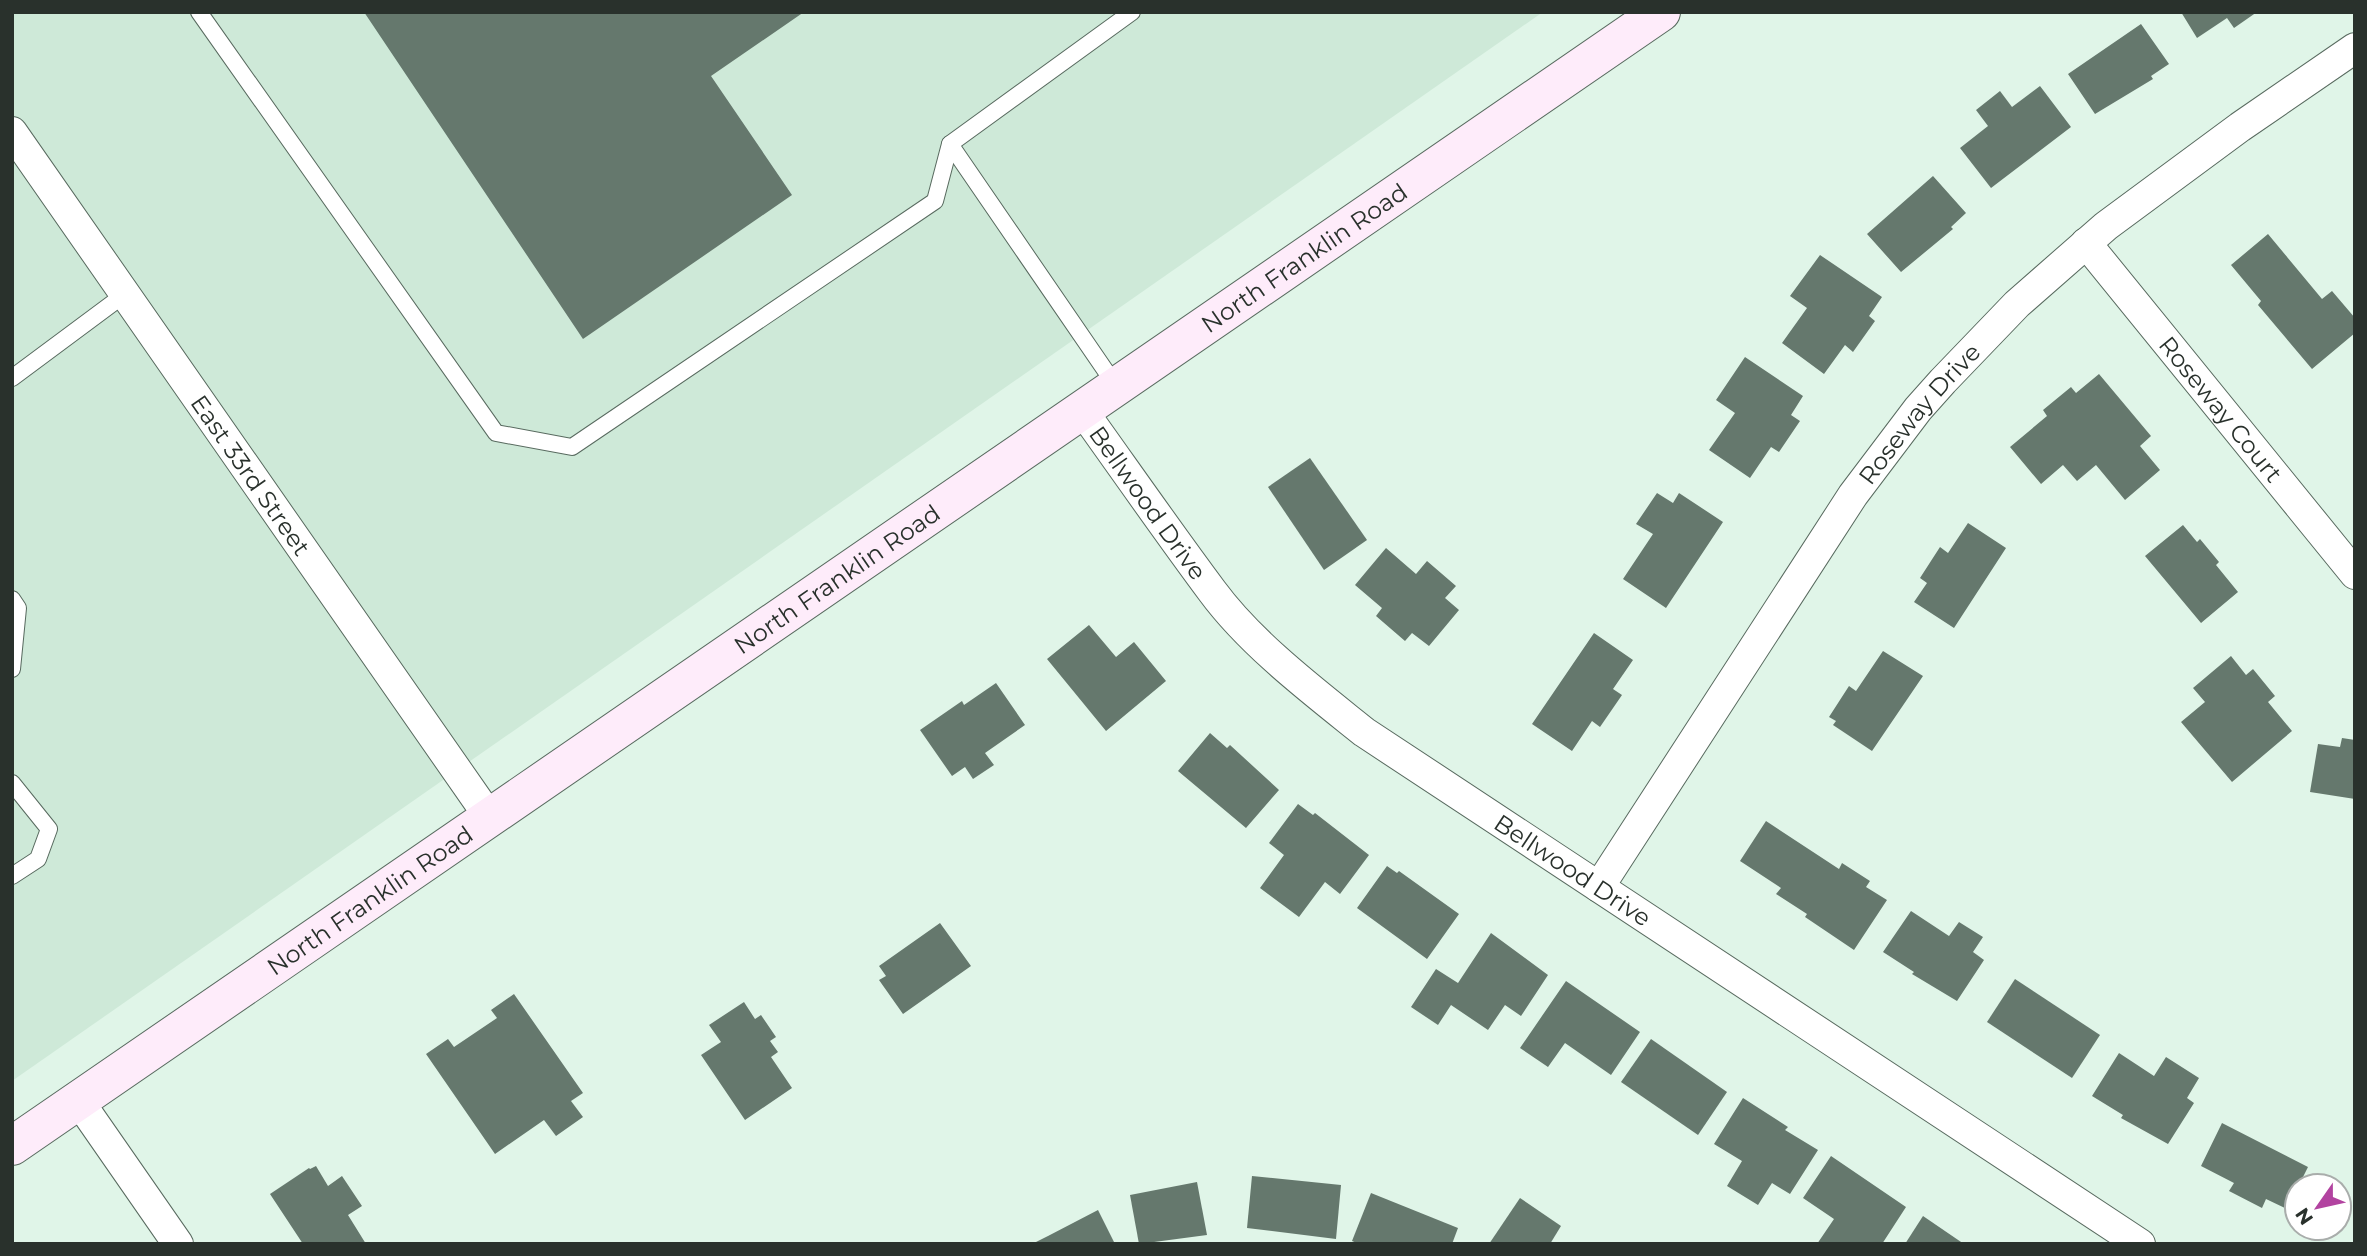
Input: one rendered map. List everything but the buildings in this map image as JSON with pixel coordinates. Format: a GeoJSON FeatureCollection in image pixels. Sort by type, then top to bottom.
{"type":"FeatureCollection","features":[{"type":"Feature","properties":{"kind":"main road","name":"North Franklin Road"},"geometry":{"type":"LineString","coordinates":[[12,1146],[1661,12]]}},
{"type":"Feature","properties":{"kind":"street","name":"Roseway Drive"},"geometry":{"type":"LineString","coordinates":[[1599,887],[1853,495],[1918,409],[1992,329],[2086,243],[2229,135],[2355,48]]}},
{"type":"Feature","properties":{"kind":"street","name":"East 33rd Street"},"geometry":{"type":"LineString","coordinates":[[12,132],[490,818]]}},
{"type":"Feature","properties":{"kind":"street","name":"Roseway Court"},"geometry":{"type":"LineString","coordinates":[[2086,243],[2355,574]]}},
{"type":"Feature","properties":{"kind":"street","name":"Bellwood Drive"},"geometry":{"type":"LineString","coordinates":[[1082,410],[1213,592],[1264,648],[1364,732],[2140,1244]]}},
{"type":"Feature","properties":{"kind":"street"},"geometry":{"type":"LineString","coordinates":[[78,1100],[178,1244]]}},
{"type":"Feature","properties":{"kind":"lane"},"geometry":{"type":"LineString","coordinates":[[200,12],[496,433],[572,447],[935,201],[950,144],[1132,12]]}},
{"type":"Feature","properties":{"kind":"lane"},"geometry":{"type":"LineString","coordinates":[[950,144],[1116,386]]}},
{"type":"Feature","properties":{"kind":"lane"},"geometry":{"type":"LineString","coordinates":[[12,378],[125,294]]}},
{"type":"Feature","properties":{"kind":"lane"},"geometry":{"type":"LineString","coordinates":[[12,599],[18,608],[12,669]]}},
{"type":"Feature","properties":{"kind":"lane"},"geometry":{"type":"LineString","coordinates":[[12,783],[49,830],[38,859],[12,876]]}},
{"type":"Feature","properties":{"kind":"shaded area"},"geometry":{"type":"Polygon","coordinates":[[[12,12],[1543,12],[12,1081],[12,12]]]}}]}
